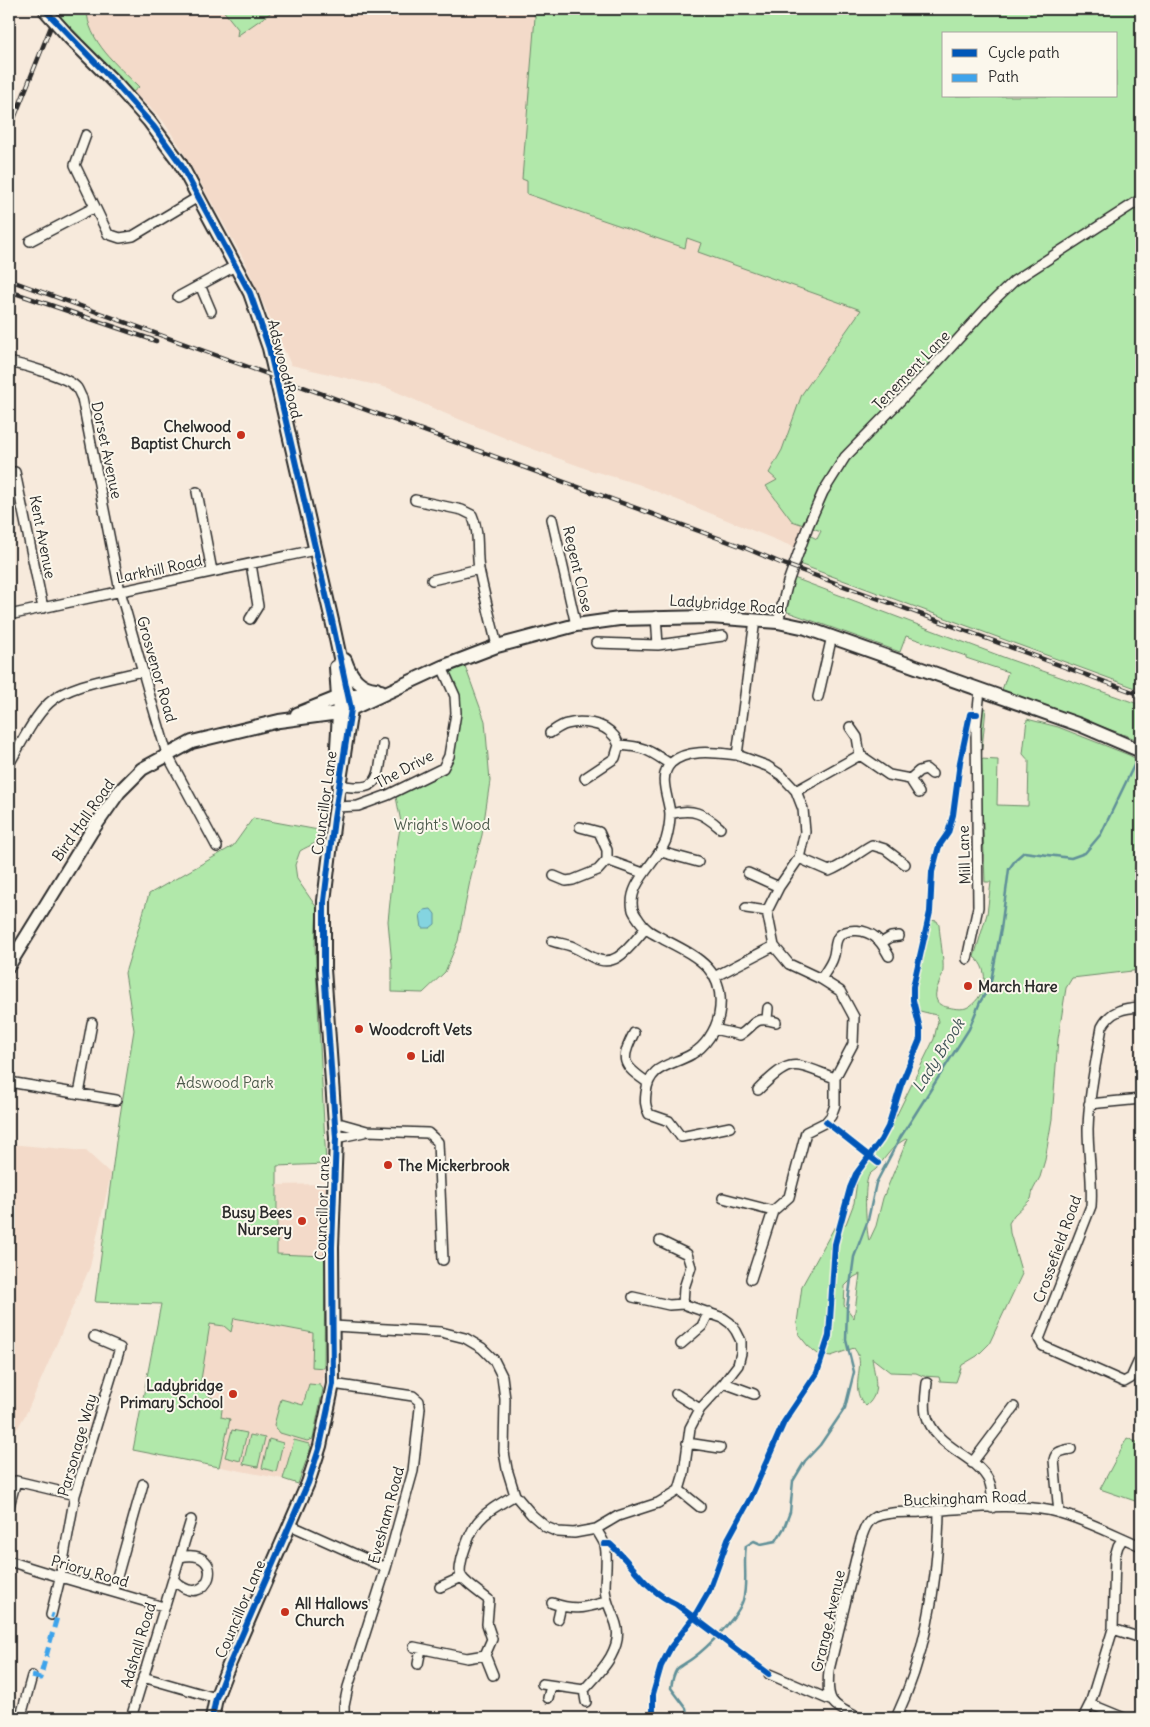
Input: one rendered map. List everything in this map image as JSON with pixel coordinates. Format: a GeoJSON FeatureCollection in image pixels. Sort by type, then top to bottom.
{"type":"FeatureCollection","features":[{"type":"Feature","properties":{"kind":"street","name":"Adswood Road"},"geometry":{"type":"LineString","coordinates":[[44,9],[154,127],[180,163],[250,293],[269,348],[333,625],[348,669],[363,686],[372,689],[391,690]]}},
{"type":"Feature","properties":{"kind":"street"},"geometry":{"type":"LineString","coordinates":[[86,135],[76,165],[108,234],[120,238],[133,236],[198,197]]}},
{"type":"Feature","properties":{"kind":"street","name":"Tenement Lane"},"geometry":{"type":"LineString","coordinates":[[778,622],[788,582],[808,526],[823,492],[845,458],[1014,281],[1141,199]]}},
{"type":"Feature","properties":{"kind":"street"},"geometry":{"type":"LineString","coordinates":[[30,241],[94,207]]}},
{"type":"Feature","properties":{"kind":"street"},"geometry":{"type":"LineString","coordinates":[[178,297],[236,266]]}},
{"type":"Feature","properties":{"kind":"street"},"geometry":{"type":"LineString","coordinates":[[200,285],[211,311]]}},
{"type":"Feature","properties":{"kind":"street","name":"Dorset Avenue"},"geometry":{"type":"LineString","coordinates":[[9,362],[68,381],[76,387],[82,398],[120,591]]}},
{"type":"Feature","properties":{"kind":"street","name":"Kent Avenue"},"geometry":{"type":"LineString","coordinates":[[16,472],[43,608]]}},
{"type":"Feature","properties":{"kind":"street"},"geometry":{"type":"LineString","coordinates":[[196,492],[212,571]]}},
{"type":"Feature","properties":{"kind":"street"},"geometry":{"type":"LineString","coordinates":[[416,500],[462,510],[472,515],[477,525],[477,553],[497,646]]}},
{"type":"Feature","properties":{"kind":"street","name":"Regent Close"},"geometry":{"type":"LineString","coordinates":[[552,519],[576,625]]}},
{"type":"Feature","properties":{"kind":"street","name":"Larkhill Road"},"geometry":{"type":"LineString","coordinates":[[9,615],[315,550]]}},
{"type":"Feature","properties":{"kind":"street"},"geometry":{"type":"LineString","coordinates":[[250,564],[258,606],[250,619]]}},
{"type":"Feature","properties":{"kind":"street"},"geometry":{"type":"LineString","coordinates":[[432,580],[480,569]]}},
{"type":"Feature","properties":{"kind":"street","name":"Grosvenor Road"},"geometry":{"type":"LineString","coordinates":[[120,591],[167,754],[217,847]]}},
{"type":"Feature","properties":{"kind":"street"},"geometry":{"type":"LineString","coordinates":[[656,616],[658,645]]}},
{"type":"Feature","properties":{"kind":"street","name":"Ladybridge Road"},"geometry":{"type":"LineString","coordinates":[[345,711],[442,667],[497,646],[576,625],[619,618],[710,616],[778,622],[832,636],[1080,725],[1141,751]]}},
{"type":"Feature","properties":{"kind":"street"},"geometry":{"type":"LineString","coordinates":[[737,755],[755,620]]}},
{"type":"Feature","properties":{"kind":"street","name":"Adswood Road"},"geometry":{"type":"LineString","coordinates":[[333,625],[345,711]]}},
{"type":"Feature","properties":{"kind":"street"},"geometry":{"type":"LineString","coordinates":[[596,643],[658,645],[723,636]]}},
{"type":"Feature","properties":{"kind":"street"},"geometry":{"type":"LineString","coordinates":[[818,697],[832,636]]}},
{"type":"Feature","properties":{"kind":"street","name":"The Drive"},"geometry":{"type":"LineString","coordinates":[[335,813],[388,795],[443,768],[449,756],[456,713],[455,696],[442,667]]}},
{"type":"Feature","properties":{"kind":"street"},"geometry":{"type":"LineString","coordinates":[[9,764],[38,717],[48,704],[63,692],[142,671]]}},
{"type":"Feature","properties":{"kind":"street","name":"Ladybridge Road"},"geometry":{"type":"LineString","coordinates":[[343,697],[391,690]]}},
{"type":"Feature","properties":{"kind":"street","name":"Mill Lane"},"geometry":{"type":"LineString","coordinates":[[968,959],[978,906],[976,728],[980,690]]}},
{"type":"Feature","properties":{"kind":"street","name":"Bird Hall Road"},"geometry":{"type":"LineString","coordinates":[[279,721],[343,697]]}},
{"type":"Feature","properties":{"kind":"street","name":"Bird Hall Road"},"geometry":{"type":"LineString","coordinates":[[9,966],[91,832],[119,792],[142,769],[192,742],[279,721],[345,711]]}},
{"type":"Feature","properties":{"kind":"street","name":"Councillor Lane"},"geometry":{"type":"LineString","coordinates":[[335,813],[345,711]]}},
{"type":"Feature","properties":{"kind":"street","name":"Councillor Lane"},"geometry":{"type":"LineString","coordinates":[[212,1718],[216,1698],[317,1459],[333,1384],[332,1247],[336,1138],[324,969],[324,901],[339,785],[345,711]]}},
{"type":"Feature","properties":{"kind":"street"},"geometry":{"type":"LineString","coordinates":[[550,734],[567,724],[580,722],[603,727],[613,734],[619,745],[615,758],[585,778]]}},
{"type":"Feature","properties":{"kind":"street"},"geometry":{"type":"LineString","coordinates":[[850,727],[856,737],[860,754],[889,775],[910,779],[919,794]]}},
{"type":"Feature","properties":{"kind":"street"},"geometry":{"type":"LineString","coordinates":[[339,785],[357,788],[365,787],[375,782],[378,778],[383,744]]}},
{"type":"Feature","properties":{"kind":"street"},"geometry":{"type":"LineString","coordinates":[[619,745],[647,749],[670,764]]}},
{"type":"Feature","properties":{"kind":"street"},"geometry":{"type":"LineString","coordinates":[[730,1126],[681,1137],[669,1121],[649,1114],[645,1105],[647,1082],[658,1069],[693,1054],[704,1044],[714,1029],[719,1014],[720,994],[716,976],[692,955],[645,929],[633,911],[633,899],[643,873],[661,852],[666,838],[670,814],[664,790],[666,774],[670,764],[679,758],[697,753],[737,755],[767,766],[781,775],[796,791],[803,809],[805,821],[803,845],[799,858],[779,887],[767,911],[774,946],[789,964],[822,979],[840,991],[854,1017],[853,1044],[835,1078],[835,1105],[831,1116],[826,1122],[806,1132],[789,1197],[773,1211],[751,1279]]}},
{"type":"Feature","properties":{"kind":"street"},"geometry":{"type":"LineString","coordinates":[[796,791],[860,754]]}},
{"type":"Feature","properties":{"kind":"street"},"geometry":{"type":"LineString","coordinates":[[910,779],[919,771],[926,769],[932,774]]}},
{"type":"Feature","properties":{"kind":"street"},"geometry":{"type":"LineString","coordinates":[[670,814],[683,811],[694,812],[706,816],[720,828]]}},
{"type":"Feature","properties":{"kind":"street"},"geometry":{"type":"LineString","coordinates":[[554,876],[566,881],[573,880],[598,870],[607,860],[607,850],[599,832],[580,827]]}},
{"type":"Feature","properties":{"kind":"street"},"geometry":{"type":"LineString","coordinates":[[799,858],[829,872],[840,868],[872,845],[885,849],[905,864]]}},
{"type":"Feature","properties":{"kind":"street"},"geometry":{"type":"LineString","coordinates":[[661,852],[698,862]]}},
{"type":"Feature","properties":{"kind":"street"},"geometry":{"type":"LineString","coordinates":[[607,860],[643,873]]}},
{"type":"Feature","properties":{"kind":"street"},"geometry":{"type":"LineString","coordinates":[[748,872],[779,887]]}},
{"type":"Feature","properties":{"kind":"street"},"geometry":{"type":"LineString","coordinates":[[746,908],[767,911]]}},
{"type":"Feature","properties":{"kind":"street"},"geometry":{"type":"LineString","coordinates":[[552,941],[570,945],[596,959],[606,961],[616,959],[645,929]]}},
{"type":"Feature","properties":{"kind":"street"},"geometry":{"type":"LineString","coordinates":[[822,979],[833,960],[836,942],[840,935],[855,930],[869,933],[881,943],[889,956]]}},
{"type":"Feature","properties":{"kind":"street"},"geometry":{"type":"LineString","coordinates":[[881,943],[891,937],[899,936]]}},
{"type":"Feature","properties":{"kind":"street"},"geometry":{"type":"LineString","coordinates":[[716,976],[774,946]]}},
{"type":"Feature","properties":{"kind":"street","name":"Crossefield Road"},"geometry":{"type":"LineString","coordinates":[[1141,1007],[1122,1008],[1107,1017],[1102,1027],[1089,1104],[1088,1132],[1092,1191],[1091,1206],[1039,1339],[1043,1346],[1124,1382],[1131,1378],[1141,1356]]}},
{"type":"Feature","properties":{"kind":"street"},"geometry":{"type":"LineString","coordinates":[[767,1019],[768,1008]]}},
{"type":"Feature","properties":{"kind":"street"},"geometry":{"type":"LineString","coordinates":[[714,1029],[740,1035],[755,1021],[767,1019],[776,1022]]}},
{"type":"Feature","properties":{"kind":"street"},"geometry":{"type":"LineString","coordinates":[[78,1094],[92,1023]]}},
{"type":"Feature","properties":{"kind":"street"},"geometry":{"type":"LineString","coordinates":[[634,1033],[625,1051],[626,1063],[631,1071],[647,1082]]}},
{"type":"Feature","properties":{"kind":"street"},"geometry":{"type":"LineString","coordinates":[[758,1090],[774,1074],[793,1064],[835,1078]]}},
{"type":"Feature","properties":{"kind":"street"},"geometry":{"type":"LineString","coordinates":[[9,1082],[116,1100]]}},
{"type":"Feature","properties":{"kind":"street"},"geometry":{"type":"LineString","coordinates":[[1089,1104],[1141,1099]]}},
{"type":"Feature","properties":{"kind":"street"},"geometry":{"type":"LineString","coordinates":[[335,1125],[342,1124],[367,1131],[428,1133],[438,1142],[442,1260]]}},
{"type":"Feature","properties":{"kind":"street"},"geometry":{"type":"LineString","coordinates":[[336,1138],[367,1131]]}},
{"type":"Feature","properties":{"kind":"street"},"geometry":{"type":"LineString","coordinates":[[723,1198],[773,1211]]}},
{"type":"Feature","properties":{"kind":"street"},"geometry":{"type":"LineString","coordinates":[[660,1241],[687,1254],[691,1267],[684,1288],[683,1304]]}},
{"type":"Feature","properties":{"kind":"street"},"geometry":{"type":"LineString","coordinates":[[333,1326],[441,1332],[466,1338],[482,1348],[494,1360],[502,1376],[505,1399],[504,1452],[507,1470],[515,1495],[532,1515],[546,1527],[558,1532],[574,1533],[596,1528],[618,1516],[658,1503],[678,1490],[684,1473],[690,1428],[700,1409],[738,1365],[741,1341],[730,1323],[709,1312],[683,1304],[669,1305],[633,1297]]}},
{"type":"Feature","properties":{"kind":"street"},"geometry":{"type":"LineString","coordinates":[[681,1344],[702,1326],[709,1312]]}},
{"type":"Feature","properties":{"kind":"street","name":"Parsonage Way"},"geometry":{"type":"LineString","coordinates":[[51,1615],[60,1578],[75,1495],[120,1348],[94,1337]]}},
{"type":"Feature","properties":{"kind":"street"},"geometry":{"type":"LineString","coordinates":[[927,1382],[926,1411],[929,1422],[940,1438],[984,1474],[991,1487],[992,1508]]}},
{"type":"Feature","properties":{"kind":"street"},"geometry":{"type":"LineString","coordinates":[[724,1383],[754,1394]]}},
{"type":"Feature","properties":{"kind":"street","name":"Evesham Road"},"geometry":{"type":"LineString","coordinates":[[333,1384],[413,1396],[420,1404],[413,1471],[386,1568],[348,1687],[344,1706],[344,1718]]}},
{"type":"Feature","properties":{"kind":"street"},"geometry":{"type":"LineString","coordinates":[[676,1394],[700,1409]]}},
{"type":"Feature","properties":{"kind":"street"},"geometry":{"type":"LineString","coordinates":[[972,1463],[1014,1407]]}},
{"type":"Feature","properties":{"kind":"street"},"geometry":{"type":"LineString","coordinates":[[687,1443],[720,1448]]}},
{"type":"Feature","properties":{"kind":"street"},"geometry":{"type":"LineString","coordinates":[[1059,1513],[1054,1460],[1055,1455],[1060,1451],[1071,1449]]}},
{"type":"Feature","properties":{"kind":"street"},"geometry":{"type":"LineString","coordinates":[[9,1506],[16,1481],[75,1495]]}},
{"type":"Feature","properties":{"kind":"street"},"geometry":{"type":"LineString","coordinates":[[112,1591],[143,1484]]}},
{"type":"Feature","properties":{"kind":"street"},"geometry":{"type":"LineString","coordinates":[[678,1490],[700,1508]]}},
{"type":"Feature","properties":{"kind":"street"},"geometry":{"type":"LineString","coordinates":[[493,1675],[485,1655],[492,1639],[487,1624],[492,1598],[462,1577],[460,1568],[475,1523],[490,1510],[515,1495]]}},
{"type":"Feature","properties":{"kind":"street","name":"Buckingham Road"},"geometry":{"type":"LineString","coordinates":[[874,1518],[884,1514],[992,1508],[1032,1509],[1059,1513],[1141,1546]]}},
{"type":"Feature","properties":{"kind":"street"},"geometry":{"type":"LineString","coordinates":[[896,1718],[916,1669],[928,1625],[938,1551],[939,1511]]}},
{"type":"Feature","properties":{"kind":"street","name":"Grange Avenue"},"geometry":{"type":"LineString","coordinates":[[830,1700],[827,1688],[829,1670],[864,1530],[874,1518]]}},
{"type":"Feature","properties":{"kind":"street","name":"Adshall Road"},"geometry":{"type":"LineString","coordinates":[[131,1718],[191,1520]]}},
{"type":"Feature","properties":{"kind":"street"},"geometry":{"type":"LineString","coordinates":[[290,1525],[386,1568]]}},
{"type":"Feature","properties":{"kind":"street"},"geometry":{"type":"LineString","coordinates":[[586,1702],[584,1690],[607,1663],[614,1648],[618,1631],[614,1616],[606,1602],[604,1544],[596,1528]]}},
{"type":"Feature","properties":{"kind":"street"},"geometry":{"type":"LineString","coordinates":[[1083,1718],[1090,1704],[1113,1629],[1115,1556],[1123,1538]]}},
{"type":"Feature","properties":{"kind":"street"},"geometry":{"type":"LineString","coordinates":[[174,1580],[180,1587],[192,1590],[202,1588],[209,1580],[210,1570],[206,1562],[190,1555],[180,1557]]}},
{"type":"Feature","properties":{"kind":"street","name":"Priory Road"},"geometry":{"type":"LineString","coordinates":[[9,1561],[60,1578],[164,1607]]}},
{"type":"Feature","properties":{"kind":"street"},"geometry":{"type":"LineString","coordinates":[[440,1587],[462,1577]]}},
{"type":"Feature","properties":{"kind":"street"},"geometry":{"type":"LineString","coordinates":[[558,1619],[556,1604],[582,1609],[606,1602]]}},
{"type":"Feature","properties":{"kind":"street"},"geometry":{"type":"LineString","coordinates":[[1113,1629],[1141,1638]]}},
{"type":"Feature","properties":{"kind":"street"},"geometry":{"type":"LineString","coordinates":[[418,1664],[418,1648],[468,1658],[485,1655]]}},
{"type":"Feature","properties":{"kind":"street"},"geometry":{"type":"LineString","coordinates":[[769,1674],[830,1700],[839,1708],[859,1718]]}},
{"type":"Feature","properties":{"kind":"street"},"geometry":{"type":"LineString","coordinates":[[9,1712],[24,1717],[32,1676]]}},
{"type":"Feature","properties":{"kind":"street"},"geometry":{"type":"LineString","coordinates":[[143,1677],[216,1698]]}},
{"type":"Feature","properties":{"kind":"street"},"geometry":{"type":"LineString","coordinates":[[542,1684],[584,1690]]}},
{"type":"Feature","properties":{"kind":"street"},"geometry":{"type":"LineString","coordinates":[[548,1698],[551,1686]]}},
{"type":"Feature","properties":{"kind":"street"},"geometry":{"type":"LineString","coordinates":[[1090,1704],[1124,1718]]}},
{"type":"Feature","properties":{"kind":"shaded area"},"geometry":{"type":"Polygon","coordinates":[[[76,9],[1141,9],[1141,170],[809,512],[796,548],[638,484],[590,470],[522,445],[388,388],[291,365],[243,258],[181,148],[163,121],[72,29],[76,9]]]}},
{"type":"Feature","properties":{"kind":"shaded area"},"geometry":{"type":"Polygon","coordinates":[[[9,1144],[86,1151],[111,1174],[90,1267],[27,1412],[9,1442],[9,1144]]]}},
{"type":"Feature","properties":{"kind":"shaded area","name":"Busy Bees Nursery"},"geometry":{"type":"Polygon","coordinates":[[[323,1184],[326,1188],[325,1256],[277,1254],[278,1185],[323,1184]]]}},
{"type":"Feature","properties":{"kind":"shaded area","name":"Ladybridge Primary School"},"geometry":{"type":"Polygon","coordinates":[[[161,1304],[319,1335],[324,1339],[323,1384],[319,1414],[311,1446],[298,1484],[283,1479],[133,1450],[161,1304]]]}},
{"type":"Feature","properties":{"kind":"green space"},"geometry":{"type":"Polygon","coordinates":[[[64,9],[87,9],[88,21],[98,42],[113,62],[139,87],[133,92],[61,17],[64,9]]]}},
{"type":"Feature","properties":{"kind":"green space"},"geometry":{"type":"Polygon","coordinates":[[[222,9],[276,9],[237,36],[238,29],[222,9]]]}},
{"type":"Feature","properties":{"kind":"green space"},"geometry":{"type":"Polygon","coordinates":[[[532,9],[1141,9],[1141,690],[799,564],[809,535],[817,539],[821,531],[792,521],[766,486],[777,480],[769,473],[782,450],[802,394],[861,310],[698,252],[701,243],[687,238],[685,248],[527,194],[527,181],[522,179],[535,17],[532,9]]]}},
{"type":"Feature","properties":{"kind":"green space"},"geometry":{"type":"Polygon","coordinates":[[[794,578],[1011,660],[1141,705],[1141,741],[1002,690],[1008,672],[966,658],[966,656],[906,636],[900,652],[785,611],[794,578]]]}},
{"type":"Feature","properties":{"kind":"green space","name":"Wright's Wood"},"geometry":{"type":"Polygon","coordinates":[[[465,666],[485,721],[490,781],[482,835],[471,876],[458,941],[445,972],[423,993],[392,992],[392,965],[388,921],[401,822],[396,797],[447,769],[460,712],[449,672],[465,666]]]}},
{"type":"Feature","properties":{"kind":"green space"},"geometry":{"type":"Polygon","coordinates":[[[986,708],[981,759],[998,760],[997,805],[1028,806],[1029,761],[1023,754],[1027,719],[1058,727],[1129,755],[1136,759],[1132,770],[1141,759],[1141,970],[1072,978],[1066,988],[1058,1039],[1052,1119],[1045,1160],[1031,1199],[1014,1215],[1009,1223],[1010,1233],[1022,1274],[989,1344],[977,1356],[962,1365],[956,1382],[940,1381],[939,1377],[923,1376],[916,1373],[890,1372],[872,1358],[876,1384],[874,1395],[866,1406],[858,1394],[859,1361],[858,1354],[854,1348],[831,1356],[818,1354],[799,1335],[797,1323],[802,1286],[834,1228],[846,1224],[854,1203],[858,1174],[870,1156],[884,1141],[934,1039],[938,1021],[936,1015],[920,1011],[916,996],[917,982],[930,920],[937,921],[939,925],[942,955],[943,971],[936,990],[938,1002],[947,1007],[966,1008],[973,1004],[982,992],[984,984],[983,969],[974,957],[987,914],[991,882],[985,882],[980,748],[982,710],[986,708]],[[908,1138],[895,1147],[869,1175],[866,1188],[866,1217],[869,1241],[876,1226],[883,1198],[908,1138]],[[860,1274],[845,1286],[844,1305],[854,1318],[860,1274]]]}},
{"type":"Feature","properties":{"kind":"green space","name":"Adswood Park"},"geometry":{"type":"Polygon","coordinates":[[[253,818],[324,831],[318,841],[300,851],[295,865],[297,879],[317,908],[315,946],[326,1164],[277,1166],[277,1254],[325,1256],[324,1368],[312,1367],[313,1333],[234,1318],[231,1332],[224,1326],[210,1324],[200,1386],[210,1397],[219,1401],[222,1410],[221,1417],[230,1419],[219,1467],[133,1450],[161,1304],[95,1302],[117,1134],[134,1030],[125,973],[149,894],[233,846],[253,818]]]}},
{"type":"Feature","properties":{"kind":"green space"},"geometry":{"type":"Polygon","coordinates":[[[309,1384],[320,1385],[323,1389],[313,1439],[307,1441],[280,1433],[274,1425],[281,1399],[303,1405],[309,1384]]]}},
{"type":"Feature","properties":{"kind":"green space"},"geometry":{"type":"Polygon","coordinates":[[[232,1430],[247,1433],[240,1461],[225,1457],[232,1430]]]}},
{"type":"Feature","properties":{"kind":"green space"},"geometry":{"type":"Polygon","coordinates":[[[250,1435],[265,1438],[258,1467],[243,1464],[250,1435]]]}},
{"type":"Feature","properties":{"kind":"green space"},"geometry":{"type":"Polygon","coordinates":[[[1127,1438],[1141,1444],[1141,1503],[1100,1489],[1127,1438]]]}},
{"type":"Feature","properties":{"kind":"green space"},"geometry":{"type":"Polygon","coordinates":[[[269,1439],[283,1443],[276,1472],[262,1468],[269,1439]]]}},
{"type":"Feature","properties":{"kind":"green space"},"geometry":{"type":"Polygon","coordinates":[[[294,1440],[309,1444],[311,1447],[298,1484],[283,1479],[294,1440]]]}},
{"type":"Feature","properties":{"kind":"water"},"geometry":{"type":"Polygon","coordinates":[[[431,909],[435,914],[435,924],[430,928],[422,928],[420,914],[424,910],[431,909]]]}},
{"type":"Feature","properties":{"kind":"waterway","name":"Lady Brook"},"geometry":{"type":"LineString","coordinates":[[688,1718],[686,1708],[671,1688],[676,1671],[706,1647],[735,1615],[743,1600],[746,1546],[754,1541],[761,1544],[776,1541],[784,1528],[790,1512],[793,1481],[805,1461],[820,1445],[845,1408],[854,1372],[846,1340],[847,1308],[854,1257],[868,1220],[876,1183],[900,1138],[969,1029],[980,1002],[990,986],[1001,929],[1009,869],[1024,852],[1071,858],[1085,853],[1101,834],[1139,755]]}},
{"type":"Feature","properties":{"kind":"railway"},"geometry":{"type":"LineString","coordinates":[[9,131],[58,9]]}},
{"type":"Feature","properties":{"kind":"railway"},"geometry":{"type":"LineString","coordinates":[[9,280],[743,547],[781,563],[1141,695]]}},
{"type":"Feature","properties":{"kind":"railway"},"geometry":{"type":"LineString","coordinates":[[9,291],[156,341]]}},
{"type":"Feature","properties":{"kind":"marked path"},"geometry":{"type":"LineString","coordinates":[[32,1676],[40,1678],[57,1617],[51,1615]]}},
{"type":"Feature","properties":{"kind":"cycle path"},"geometry":{"type":"LineString","coordinates":[[44,9],[154,127],[180,163],[250,293],[269,348],[351,709],[334,819],[324,901],[324,969],[336,1138],[332,1247],[333,1384],[320,1446],[308,1483],[226,1672],[216,1698],[212,1718]]}},
{"type":"Feature","properties":{"kind":"cycle path"},"geometry":{"type":"LineString","coordinates":[[652,1718],[653,1694],[661,1666],[671,1647],[694,1617],[709,1591],[728,1539],[751,1497],[784,1422],[817,1373],[829,1336],[835,1244],[850,1188],[856,1174],[881,1140],[888,1127],[901,1085],[920,1039],[920,1029],[913,1000],[913,987],[930,912],[932,872],[939,846],[948,833],[953,815],[960,762],[970,714],[977,714]]}},
{"type":"Feature","properties":{"kind":"cycle path"},"geometry":{"type":"LineString","coordinates":[[826,1122],[878,1163]]}},
{"type":"Feature","properties":{"kind":"cycle path"},"geometry":{"type":"LineString","coordinates":[[604,1544],[610,1544],[656,1592],[676,1604],[769,1674]]}},
{"type":"Feature","properties":{"kind":"place","name":"Chelwood Baptist Church"},"geometry":{"type":"Point","coordinates":[241,435]}},
{"type":"Feature","properties":{"kind":"place","name":"March Hare"},"geometry":{"type":"Point","coordinates":[968,986]}},
{"type":"Feature","properties":{"kind":"place","name":"Woodcroft Vets"},"geometry":{"type":"Point","coordinates":[359,1029]}},
{"type":"Feature","properties":{"kind":"place","name":"Lidl"},"geometry":{"type":"Point","coordinates":[411,1056]}},
{"type":"Feature","properties":{"kind":"place","name":"The Mickerbrook"},"geometry":{"type":"Point","coordinates":[388,1165]}},
{"type":"Feature","properties":{"kind":"place","name":"Busy Bees Nursery"},"geometry":{"type":"Point","coordinates":[302,1221]}},
{"type":"Feature","properties":{"kind":"place","name":"Ladybridge Primary School"},"geometry":{"type":"Point","coordinates":[233,1394]}},
{"type":"Feature","properties":{"kind":"place","name":"All Hallows Church"},"geometry":{"type":"Point","coordinates":[285,1612]}}]}
